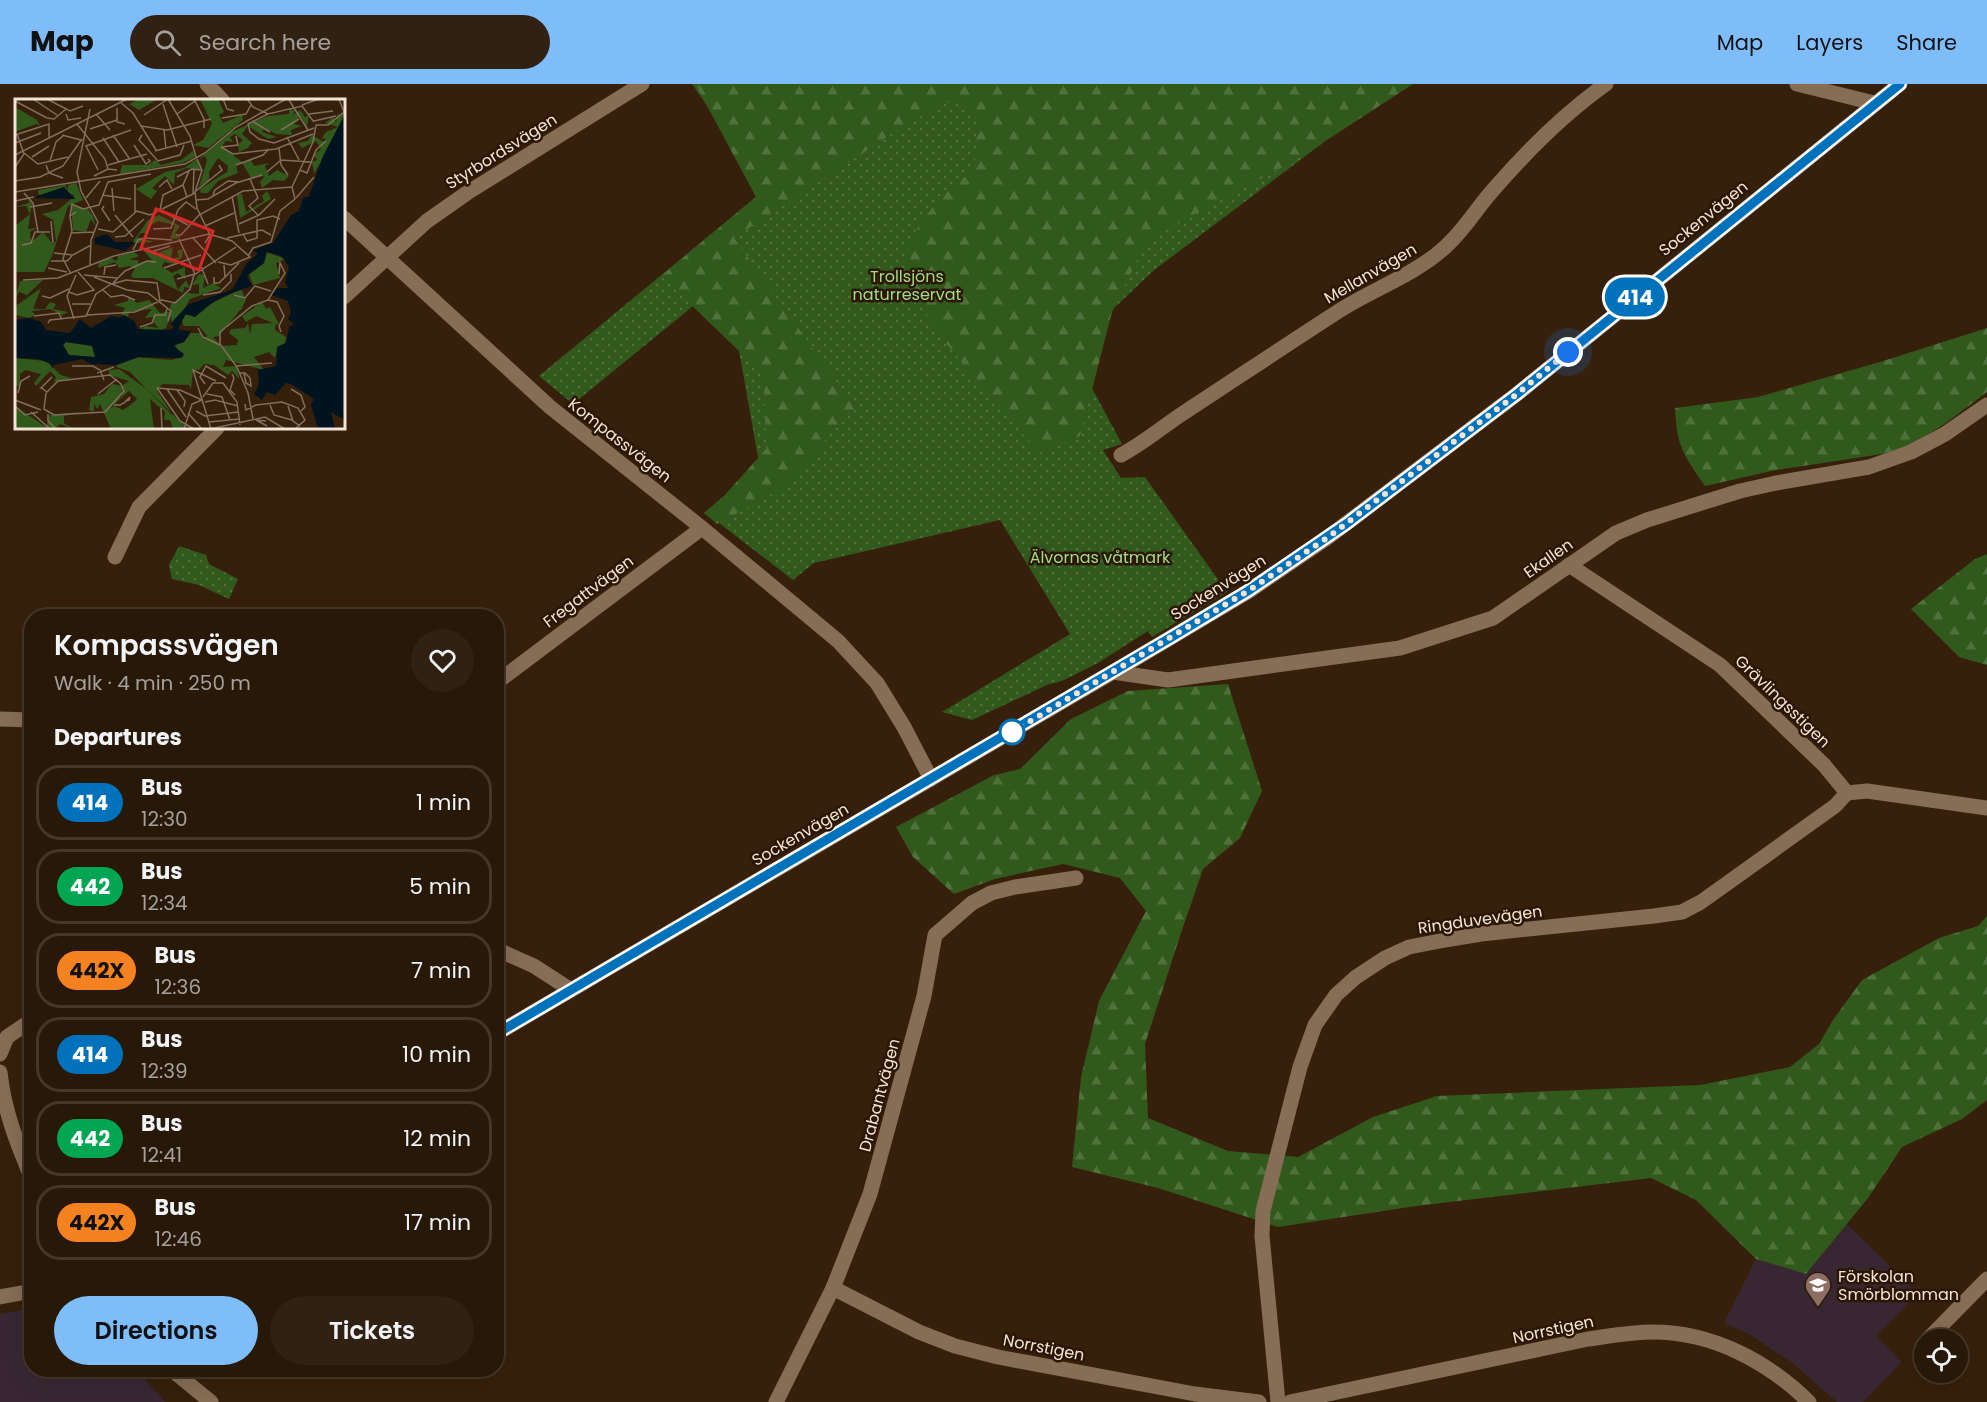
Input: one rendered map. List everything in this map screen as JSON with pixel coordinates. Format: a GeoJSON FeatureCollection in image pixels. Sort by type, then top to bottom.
{"type":"FeatureCollection","features":[{"type":"Feature","properties":{"kind":"street"},"geometry":{"type":"LineString","coordinates":[[207,84],[221,99]]}},
{"type":"Feature","properties":{"kind":"street","name":"Styrbordsvägen"},"geometry":{"type":"LineString","coordinates":[[345,296],[426,221],[642,84]]}},
{"type":"Feature","properties":{"kind":"street","name":"Mellanvägen"},"geometry":{"type":"LineString","coordinates":[[1121,454],[1136,448],[1181,414],[1365,294],[1415,268],[1441,251],[1454,239],[1492,190],[1531,149],[1606,84]]}},
{"type":"Feature","properties":{"kind":"street"},"geometry":{"type":"LineString","coordinates":[[1797,84],[1874,103]]}},
{"type":"Feature","properties":{"kind":"street","name":"Sockenvägen"},"geometry":{"type":"LineString","coordinates":[[504,1029],[1113,672],[1248,591],[1327,538],[1517,394],[1900,84]]}},
{"type":"Feature","properties":{"kind":"street","name":"Kompassvägen"},"geometry":{"type":"LineString","coordinates":[[345,219],[550,407],[702,528],[838,641],[877,683],[931,778]]}},
{"type":"Feature","properties":{"kind":"street","name":"Ekallen"},"geometry":{"type":"LineString","coordinates":[[1113,672],[1168,680],[1400,648],[1493,618],[1616,533],[1647,520],[1740,491],[1869,467],[1911,452],[1945,434],[1987,405]]}},
{"type":"Feature","properties":{"kind":"street"},"geometry":{"type":"LineString","coordinates":[[115,557],[139,507],[215,429]]}},
{"type":"Feature","properties":{"kind":"street","name":"Fregattvägen"},"geometry":{"type":"LineString","coordinates":[[504,677],[702,528]]}},
{"type":"Feature","properties":{"kind":"street","name":"Grävlingsstigen"},"geometry":{"type":"LineString","coordinates":[[1569,565],[1720,665],[1824,765],[1847,793]]}},
{"type":"Feature","properties":{"kind":"street"},"geometry":{"type":"LineString","coordinates":[[0,719],[24,720]]}},
{"type":"Feature","properties":{"kind":"street"},"geometry":{"type":"LineString","coordinates":[[1847,793],[1868,791],[1987,808]]}},
{"type":"Feature","properties":{"kind":"street","name":"Ringduvevägen"},"geometry":{"type":"LineString","coordinates":[[1278,1402],[1262,1236],[1263,1211],[1300,1067],[1315,1025],[1336,995],[1356,977],[1384,958],[1409,947],[1481,934],[1682,912],[1716,893],[1835,806],[1847,793]]}},
{"type":"Feature","properties":{"kind":"street","name":"Drabantvägen"},"geometry":{"type":"LineString","coordinates":[[776,1402],[833,1288],[870,1194],[924,996],[934,935],[972,903],[991,893],[1076,878]]}},
{"type":"Feature","properties":{"kind":"street"},"geometry":{"type":"LineString","coordinates":[[504,953],[534,966],[571,990]]}},
{"type":"Feature","properties":{"kind":"street"},"geometry":{"type":"LineString","coordinates":[[0,1054],[8,1037],[24,1026]]}},
{"type":"Feature","properties":{"kind":"street"},"geometry":{"type":"LineString","coordinates":[[0,1072],[10,1126],[24,1160]]}},
{"type":"Feature","properties":{"kind":"street"},"geometry":{"type":"LineString","coordinates":[[1937,1329],[1987,1279]]}},
{"type":"Feature","properties":{"kind":"street","name":"Norrstigen"},"geometry":{"type":"LineString","coordinates":[[833,1288],[919,1332],[955,1346],[998,1357],[1195,1394],[1259,1402]]}},
{"type":"Feature","properties":{"kind":"street"},"geometry":{"type":"LineString","coordinates":[[0,1297],[24,1292]]}},
{"type":"Feature","properties":{"kind":"street","name":"Norrstigen"},"geometry":{"type":"LineString","coordinates":[[1290,1402],[1588,1339],[1653,1332],[1706,1338],[1748,1356],[1809,1402]]}},
{"type":"Feature","properties":{"kind":"street"},"geometry":{"type":"LineString","coordinates":[[181,1377],[211,1402]]}},
{"type":"Feature","properties":{"kind":"shaded area","name":"Förskolan Smörblomman"},"geometry":{"type":"Polygon","coordinates":[[[1847,1224],[1918,1294],[1876,1336],[1902,1362],[1863,1402],[1837,1402],[1791,1362],[1749,1334],[1724,1323],[1756,1259],[1806,1274],[1847,1224]]]}},
{"type":"Feature","properties":{"kind":"shaded area"},"geometry":{"type":"Polygon","coordinates":[[[24,1309],[24,1377],[143,1377],[165,1402],[0,1402],[0,1314],[24,1309]]]}},
{"type":"Feature","properties":{"kind":"green space","name":"Trollsjöns naturreservat"},"geometry":{"type":"Polygon","coordinates":[[[692,84],[1401,84],[1153,271],[1071,349],[1122,444],[1103,450],[1121,478],[1145,477],[1227,592],[1152,637],[1148,631],[1098,663],[972,720],[942,712],[1070,634],[1000,520],[814,563],[793,580],[710,516],[761,474],[735,328],[703,298],[573,404],[539,376],[756,197],[733,143],[692,84]]]}},
{"type":"Feature","properties":{"kind":"green space"},"geometry":{"type":"Polygon","coordinates":[[[702,84],[1413,84],[1301,157],[1147,240],[1112,312],[1080,436],[1039,453],[933,328],[906,271],[909,240],[942,194],[972,171],[976,154],[976,119],[952,100],[910,122],[734,238],[856,409],[831,432],[807,467],[776,492],[717,524],[704,513],[724,496],[766,449],[764,375],[661,276],[756,197],[698,89],[702,84]]]}},
{"type":"Feature","properties":{"kind":"green space"},"geometry":{"type":"Polygon","coordinates":[[[1987,328],[1987,392],[1946,423],[1909,446],[1882,454],[1776,470],[1705,486],[1682,450],[1677,432],[1675,408],[1758,397],[1987,328]]]}},
{"type":"Feature","properties":{"kind":"green space"},"geometry":{"type":"Polygon","coordinates":[[[179,546],[206,555],[209,564],[238,579],[229,599],[199,585],[172,579],[169,565],[179,546]]]}},
{"type":"Feature","properties":{"kind":"green space"},"geometry":{"type":"Polygon","coordinates":[[[1987,554],[1987,665],[1959,657],[1911,609],[1975,559],[1987,554]]]}},
{"type":"Feature","properties":{"kind":"green space"},"geometry":{"type":"Polygon","coordinates":[[[1228,684],[1262,791],[1240,838],[1203,869],[1145,1044],[1148,1118],[1228,1151],[1298,1157],[1373,1117],[1437,1096],[1700,1085],[1790,1067],[1819,1044],[1862,980],[1939,938],[1978,926],[1987,916],[1987,1100],[1962,1119],[1902,1147],[1868,1198],[1806,1274],[1756,1259],[1696,1200],[1651,1178],[1416,1206],[1278,1227],[1158,1188],[1072,1167],[1081,1077],[1099,1001],[1146,911],[1120,878],[1063,864],[995,879],[954,894],[913,857],[896,827],[994,775],[1020,769],[1071,719],[1128,691],[1228,684]]]}},
{"type":"Feature","properties":{"kind":"bus line","name":"414"},"geometry":{"type":"LineString","coordinates":[[504,1029],[1093,684],[1248,591],[1327,538],[1517,394],[1900,84]]}},
{"type":"Feature","properties":{"kind":"place","name":"Förskolan Smörblomman"},"geometry":{"type":"Point","coordinates":[1818,1308]}},
{"type":"Feature","properties":{"kind":"route"},"geometry":{"type":"LineString","coordinates":[[1012,732],[1248,591],[1327,538],[1517,394],[1568,352]]}},
{"type":"Feature","properties":{"kind":"park label","name":"Älvornas våtmark"},"geometry":{"type":"Point","coordinates":[1100,557]}}]}
